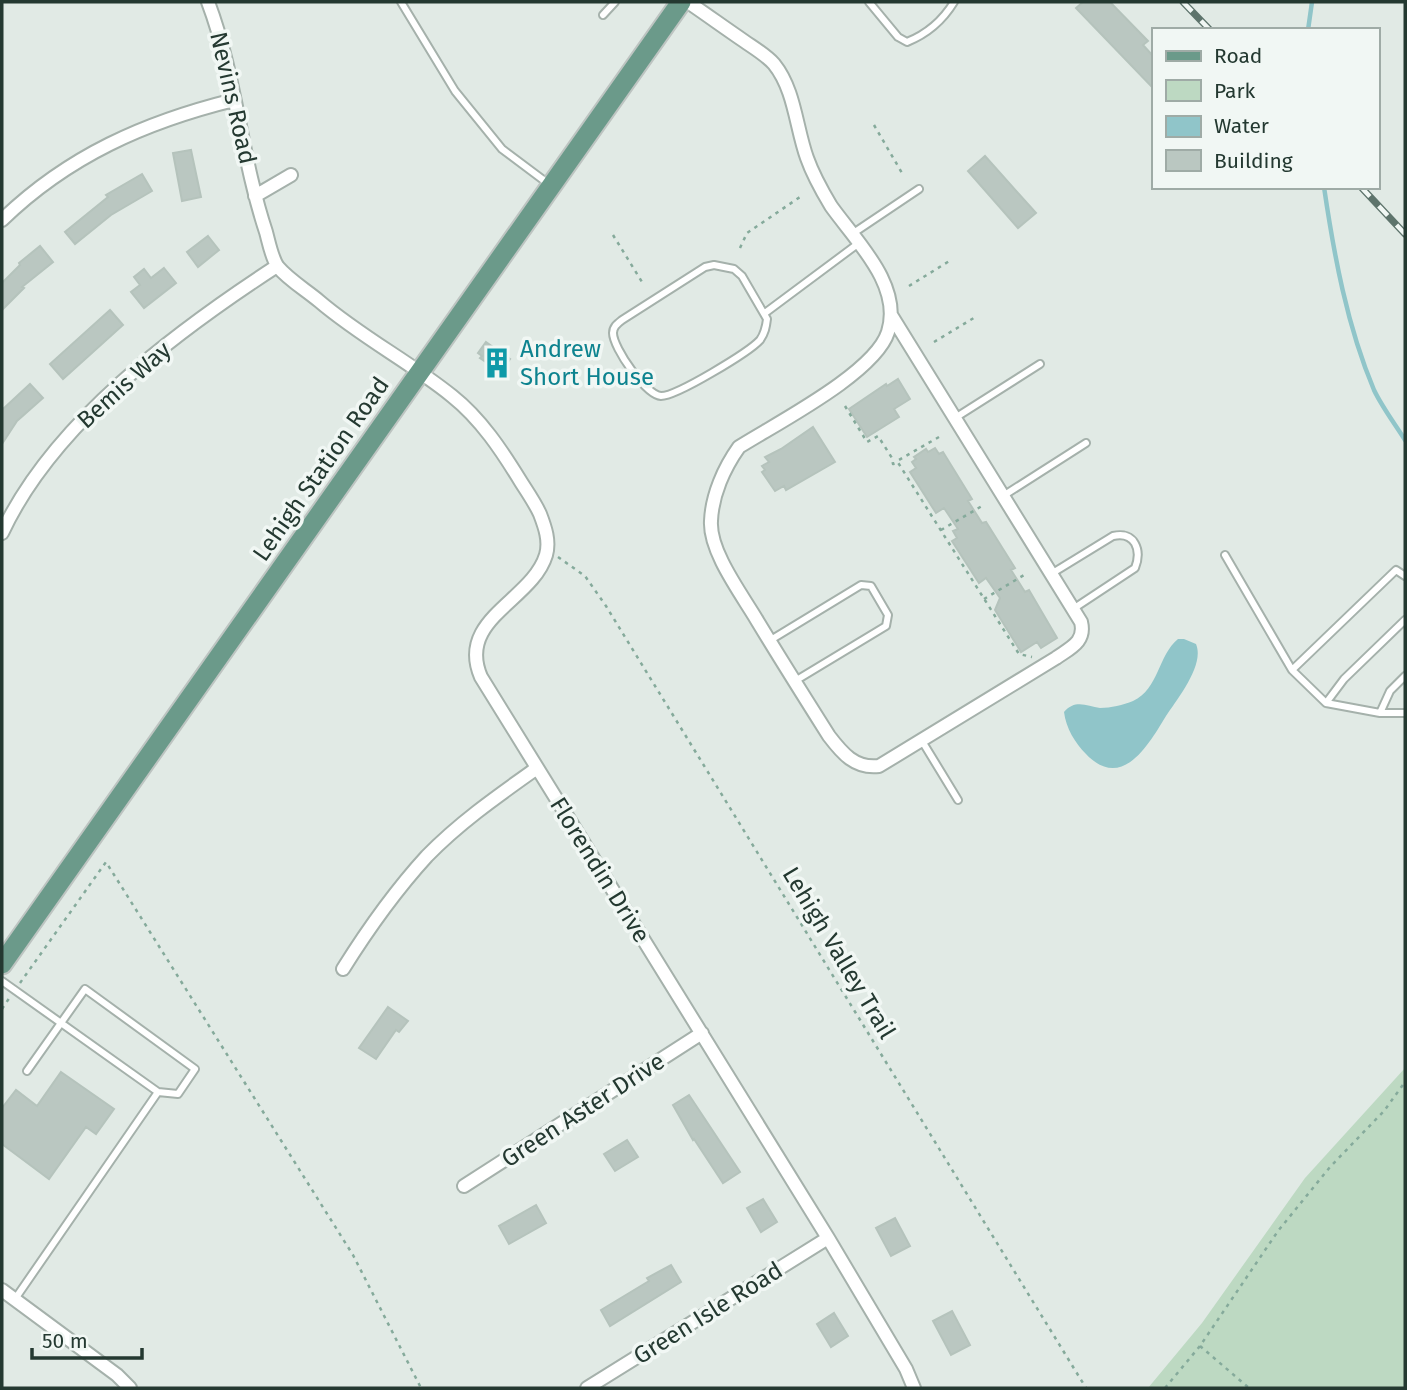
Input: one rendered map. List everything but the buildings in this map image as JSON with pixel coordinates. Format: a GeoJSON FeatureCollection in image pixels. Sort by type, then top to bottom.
{"type":"FeatureCollection","features":[{"type":"Feature","properties":{"kind":"main road","name":"Lehigh Station Road"},"geometry":{"type":"LineString","coordinates":[[2,964],[681,2]]}},
{"type":"Feature","properties":{"kind":"street","name":"Nevins Road"},"geometry":{"type":"LineString","coordinates":[[208,2],[216,23],[255,196],[277,266]]}},
{"type":"Feature","properties":{"kind":"street"},"geometry":{"type":"LineString","coordinates":[[688,2],[772,62],[789,93],[813,171],[830,204],[881,277],[891,316],[1081,622],[1082,636],[1079,642],[1056,658],[922,741],[879,766],[870,767],[852,761],[829,736],[727,570],[713,537],[711,522],[722,475],[739,447],[869,362],[888,332],[891,316]]}},
{"type":"Feature","properties":{"kind":"street"},"geometry":{"type":"LineString","coordinates":[[2,220],[41,187],[101,147],[167,118],[234,100]]}},
{"type":"Feature","properties":{"kind":"street","name":"Nevins Road"},"geometry":{"type":"LineString","coordinates":[[255,196],[291,175]]}},
{"type":"Feature","properties":{"kind":"street"},"geometry":{"type":"LineString","coordinates":[[277,266],[330,311],[439,385],[474,415],[504,454],[539,511],[546,530],[547,550]]}},
{"type":"Feature","properties":{"kind":"street","name":"Bemis Way"},"geometry":{"type":"LineString","coordinates":[[2,533],[28,485],[89,414],[188,328],[277,266]]}},
{"type":"Feature","properties":{"kind":"street","name":"Florendin Drive"},"geometry":{"type":"LineString","coordinates":[[547,550],[532,577],[478,638],[474,652],[481,677],[828,1238],[906,1369],[914,1388]]}},
{"type":"Feature","properties":{"kind":"street"},"geometry":{"type":"LineString","coordinates":[[343,969],[368,929],[429,854],[461,825],[537,768]]}},
{"type":"Feature","properties":{"kind":"street","name":"Green Aster Drive"},"geometry":{"type":"LineString","coordinates":[[464,1186],[702,1034]]}},
{"type":"Feature","properties":{"kind":"street","name":"Green Isle Road"},"geometry":{"type":"LineString","coordinates":[[587,1388],[828,1238]]}},
{"type":"Feature","properties":{"kind":"street"},"geometry":{"type":"LineString","coordinates":[[2,1290],[117,1375],[130,1388]]}},
{"type":"Feature","properties":{"kind":"lane"},"geometry":{"type":"LineString","coordinates":[[401,2],[455,91],[502,149],[551,186]]}},
{"type":"Feature","properties":{"kind":"lane"},"geometry":{"type":"LineString","coordinates":[[603,15],[615,2]]}},
{"type":"Feature","properties":{"kind":"lane"},"geometry":{"type":"LineString","coordinates":[[869,2],[898,37],[907,42],[946,16],[954,2]]}},
{"type":"Feature","properties":{"kind":"lane"},"geometry":{"type":"LineString","coordinates":[[765,313],[919,189]]}},
{"type":"Feature","properties":{"kind":"lane"},"geometry":{"type":"LineString","coordinates":[[714,265],[734,269],[742,276],[765,313],[766,328],[757,343],[670,395],[658,396],[647,391],[618,349],[613,336],[614,327],[622,320],[705,267],[714,265]]}},
{"type":"Feature","properties":{"kind":"lane"},"geometry":{"type":"LineString","coordinates":[[955,418],[1040,364]]}},
{"type":"Feature","properties":{"kind":"lane"},"geometry":{"type":"LineString","coordinates":[[1003,496],[1086,443]]}},
{"type":"Feature","properties":{"kind":"lane"},"geometry":{"type":"LineString","coordinates":[[1051,574],[1113,536],[1121,534],[1136,543],[1139,551],[1135,568],[1073,609]]}},
{"type":"Feature","properties":{"kind":"lane"},"geometry":{"type":"LineString","coordinates":[[1224,555],[1292,670],[1326,704],[1380,713],[1405,713]]}},
{"type":"Feature","properties":{"kind":"lane"},"geometry":{"type":"LineString","coordinates":[[1292,670],[1396,570],[1405,576]]}},
{"type":"Feature","properties":{"kind":"lane"},"geometry":{"type":"LineString","coordinates":[[769,641],[861,585],[871,586],[883,605],[888,615],[886,626],[794,682]]}},
{"type":"Feature","properties":{"kind":"lane"},"geometry":{"type":"LineString","coordinates":[[1326,704],[1344,679],[1405,620]]}},
{"type":"Feature","properties":{"kind":"lane"},"geometry":{"type":"LineString","coordinates":[[1380,713],[1391,691],[1405,677]]}},
{"type":"Feature","properties":{"kind":"lane"},"geometry":{"type":"LineString","coordinates":[[922,741],[958,800]]}},
{"type":"Feature","properties":{"kind":"lane"},"geometry":{"type":"LineString","coordinates":[[2,981],[15,990],[61,1023],[158,1092],[178,1094],[195,1069],[85,989],[61,1023],[27,1071]]}},
{"type":"Feature","properties":{"kind":"lane"},"geometry":{"type":"LineString","coordinates":[[14,1299],[158,1092]]}},
{"type":"Feature","properties":{"kind":"path"},"geometry":{"type":"LineString","coordinates":[[874,125],[902,173]]}},
{"type":"Feature","properties":{"kind":"path"},"geometry":{"type":"LineString","coordinates":[[740,248],[747,233],[800,197]]}},
{"type":"Feature","properties":{"kind":"path"},"geometry":{"type":"LineString","coordinates":[[613,235],[642,282]]}},
{"type":"Feature","properties":{"kind":"path"},"geometry":{"type":"LineString","coordinates":[[909,286],[951,260]]}},
{"type":"Feature","properties":{"kind":"path"},"geometry":{"type":"LineString","coordinates":[[934,342],[978,316]]}},
{"type":"Feature","properties":{"kind":"path"},"geometry":{"type":"LineString","coordinates":[[845,406],[867,442],[878,436],[893,464],[899,463]]}},
{"type":"Feature","properties":{"kind":"path"},"geometry":{"type":"LineString","coordinates":[[939,436],[897,461],[1019,654],[1056,658]]}},
{"type":"Feature","properties":{"kind":"path"},"geometry":{"type":"LineString","coordinates":[[941,530],[982,506]]}},
{"type":"Feature","properties":{"kind":"path","name":"Lehigh Valley Trail"},"geometry":{"type":"LineString","coordinates":[[547,550],[585,576],[607,606],[1086,1388]]}},
{"type":"Feature","properties":{"kind":"path"},"geometry":{"type":"LineString","coordinates":[[984,599],[1024,575]]}},
{"type":"Feature","properties":{"kind":"path"},"geometry":{"type":"LineString","coordinates":[[2,1009],[106,862],[352,1255],[421,1388]]}},
{"type":"Feature","properties":{"kind":"path"},"geometry":{"type":"LineString","coordinates":[[1165,1388],[1200,1346],[1278,1231],[1330,1167],[1384,1111],[1405,1082]]}},
{"type":"Feature","properties":{"kind":"path"},"geometry":{"type":"LineString","coordinates":[[1200,1346],[1250,1388]]}},
{"type":"Feature","properties":{"kind":"green space"},"geometry":{"type":"Polygon","coordinates":[[[1405,1068],[1405,1388],[1148,1388],[1202,1323],[1305,1178],[1405,1068]]]}},
{"type":"Feature","properties":{"kind":"water"},"geometry":{"type":"Polygon","coordinates":[[[1178,639],[1196,644],[1198,652],[1197,662],[1183,691],[1151,739],[1133,760],[1123,766],[1111,768],[1099,764],[1086,754],[1075,740],[1064,712],[1077,704],[1100,708],[1117,706],[1142,696],[1171,646],[1178,639]]]}},
{"type":"Feature","properties":{"kind":"waterway"},"geometry":{"type":"LineString","coordinates":[[1308,28],[1312,2]]}},
{"type":"Feature","properties":{"kind":"waterway"},"geometry":{"type":"LineString","coordinates":[[1324,189],[1337,264],[1356,341],[1374,390],[1405,440]]}},
{"type":"Feature","properties":{"kind":"railway"},"geometry":{"type":"LineString","coordinates":[[1183,2],[1208,28]]}},
{"type":"Feature","properties":{"kind":"railway"},"geometry":{"type":"LineString","coordinates":[[1363,189],[1405,234]]}},
{"type":"Feature","properties":{"kind":"place","name":"Andrew Short House"},"geometry":{"type":"Point","coordinates":[497,363]}}]}
